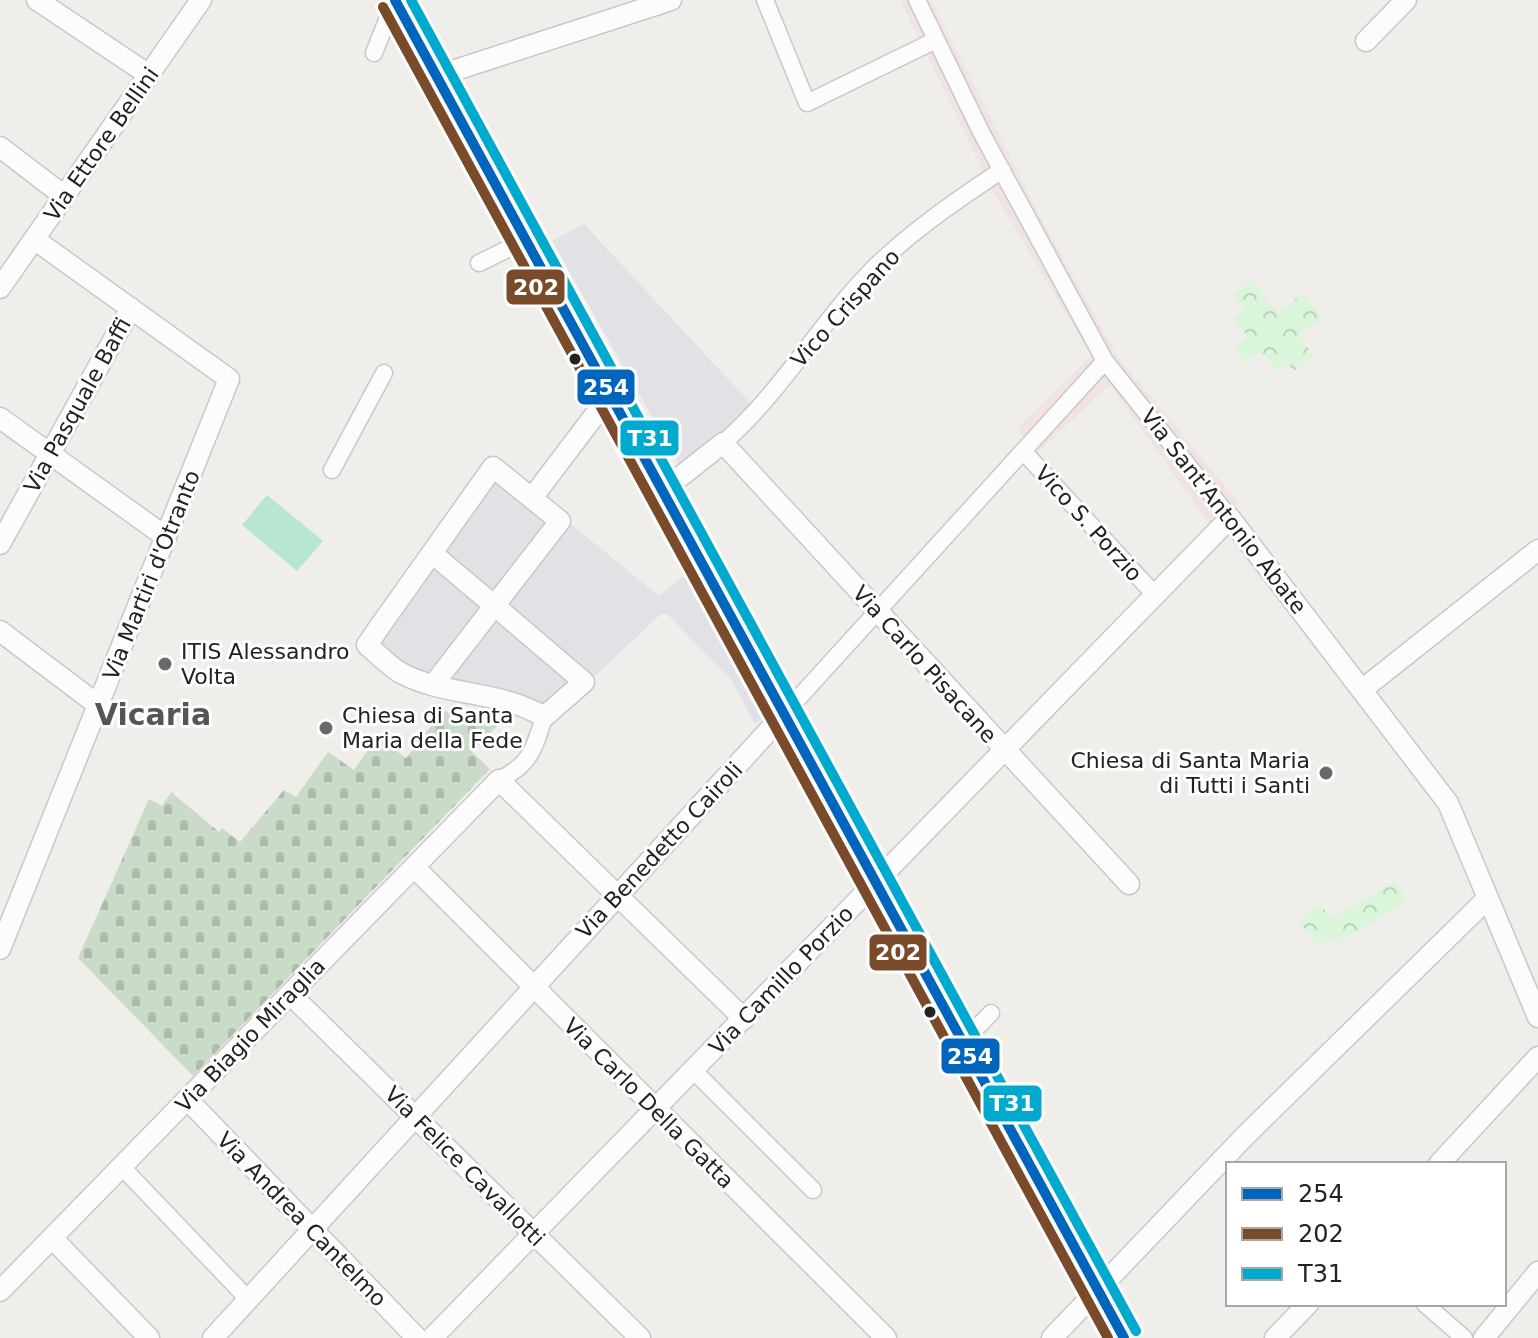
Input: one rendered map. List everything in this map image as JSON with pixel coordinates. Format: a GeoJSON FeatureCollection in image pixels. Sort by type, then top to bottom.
{"type":"FeatureCollection","features":[{"type":"Feature","properties":{"kind":"main road"},"geometry":{"type":"LineString","coordinates":[[395,0],[1124,1338]]}},
{"type":"Feature","properties":{"kind":"street"},"geometry":{"type":"LineString","coordinates":[[37,0],[149,75]]}},
{"type":"Feature","properties":{"kind":"street","name":"Via Ettore Bellini"},"geometry":{"type":"LineString","coordinates":[[0,288],[201,0]]}},
{"type":"Feature","properties":{"kind":"street"},"geometry":{"type":"LineString","coordinates":[[374,53],[395,0]]}},
{"type":"Feature","properties":{"kind":"street"},"geometry":{"type":"LineString","coordinates":[[437,76],[671,0]]}},
{"type":"Feature","properties":{"kind":"street"},"geometry":{"type":"LineString","coordinates":[[765,0],[807,103],[936,40]]}},
{"type":"Feature","properties":{"kind":"street","name":"Via Sant'Antonio Abate"},"geometry":{"type":"LineString","coordinates":[[917,0],[1002,170],[1105,361],[1363,689],[1448,803],[1538,1017]]}},
{"type":"Feature","properties":{"kind":"street"},"geometry":{"type":"LineString","coordinates":[[1366,41],[1406,0]]}},
{"type":"Feature","properties":{"kind":"street"},"geometry":{"type":"LineString","coordinates":[[0,147],[64,196]]}},
{"type":"Feature","properties":{"kind":"street","name":"Vico Crispano"},"geometry":{"type":"LineString","coordinates":[[731,436],[875,268],[926,224],[1002,170]]}},
{"type":"Feature","properties":{"kind":"street"},"geometry":{"type":"LineString","coordinates":[[34,239],[131,308]]}},
{"type":"Feature","properties":{"kind":"street"},"geometry":{"type":"LineString","coordinates":[[479,263],[526,240]]}},
{"type":"Feature","properties":{"kind":"street","name":"Via Martiri d'Otranto"},"geometry":{"type":"LineString","coordinates":[[0,949],[229,379],[131,308]]}},
{"type":"Feature","properties":{"kind":"street","name":"Via Pasquale Baffi"},"geometry":{"type":"LineString","coordinates":[[0,544],[131,308]]}},
{"type":"Feature","properties":{"kind":"street","name":"Via Benedetto Cairoli"},"geometry":{"type":"LineString","coordinates":[[213,1338],[1105,361]]}},
{"type":"Feature","properties":{"kind":"street"},"geometry":{"type":"LineString","coordinates":[[332,470],[384,373]]}},
{"type":"Feature","properties":{"kind":"street"},"geometry":{"type":"LineString","coordinates":[[532,498],[610,395]]}},
{"type":"Feature","properties":{"kind":"street"},"geometry":{"type":"LineString","coordinates":[[0,418],[166,537]]}},
{"type":"Feature","properties":{"kind":"street"},"geometry":{"type":"LineString","coordinates":[[662,491],[731,436]]}},
{"type":"Feature","properties":{"kind":"street","name":"Via Carlo Pisacane"},"geometry":{"type":"LineString","coordinates":[[731,436],[877,611],[1129,884]]}},
{"type":"Feature","properties":{"kind":"street","name":"Vico S. Porzio"},"geometry":{"type":"LineString","coordinates":[[1023,451],[1155,595]]}},
{"type":"Feature","properties":{"kind":"street"},"geometry":{"type":"LineString","coordinates":[[433,685],[560,521],[493,467],[367,645],[400,672],[433,685],[523,704],[544,717]]}},
{"type":"Feature","properties":{"kind":"street","name":"Via Camillo Porzio"},"geometry":{"type":"LineString","coordinates":[[432,1338],[1230,518]]}},
{"type":"Feature","properties":{"kind":"street"},"geometry":{"type":"LineString","coordinates":[[1363,689],[1538,550]]}},
{"type":"Feature","properties":{"kind":"street"},"geometry":{"type":"LineString","coordinates":[[432,553],[584,682],[544,717],[534,751],[518,771],[499,780],[744,1019]]}},
{"type":"Feature","properties":{"kind":"street"},"geometry":{"type":"LineString","coordinates":[[0,631],[98,705]]}},
{"type":"Feature","properties":{"kind":"street","name":"Via Biagio Miraglia"},"geometry":{"type":"LineString","coordinates":[[0,1291],[499,780]]}},
{"type":"Feature","properties":{"kind":"street","name":"Via Carlo Della Gatta"},"geometry":{"type":"LineString","coordinates":[[414,867],[886,1338]]}},
{"type":"Feature","properties":{"kind":"street"},"geometry":{"type":"LineString","coordinates":[[1052,1338],[1245,1136],[1488,898]]}},
{"type":"Feature","properties":{"kind":"street","name":"Via Felice Cavallotti"},"geometry":{"type":"LineString","coordinates":[[290,994],[640,1338]]}},
{"type":"Feature","properties":{"kind":"street"},"geometry":{"type":"LineString","coordinates":[[963,1042],[991,1013]]}},
{"type":"Feature","properties":{"kind":"street"},"geometry":{"type":"LineString","coordinates":[[1441,1162],[1538,1057]]}},
{"type":"Feature","properties":{"kind":"street"},"geometry":{"type":"LineString","coordinates":[[694,1071],[813,1190]]}},
{"type":"Feature","properties":{"kind":"street","name":"Via Andrea Cantelmo"},"geometry":{"type":"LineString","coordinates":[[187,1099],[417,1338]]}},
{"type":"Feature","properties":{"kind":"street"},"geometry":{"type":"LineString","coordinates":[[121,1166],[248,1299]]}},
{"type":"Feature","properties":{"kind":"street"},"geometry":{"type":"LineString","coordinates":[[52,1238],[149,1338]]}},
{"type":"Feature","properties":{"kind":"street"},"geometry":{"type":"LineString","coordinates":[[1484,1338],[1538,1272]]}},
{"type":"Feature","properties":{"kind":"street"},"geometry":{"type":"LineString","coordinates":[[1275,1338],[1306,1306]]}},
{"type":"Feature","properties":{"kind":"street"},"geometry":{"type":"LineString","coordinates":[[1427,1306],[1464,1338]]}},
{"type":"Feature","properties":{"kind":"shaded area"},"geometry":{"type":"Polygon","coordinates":[[[900,0],[931,0],[1036,209],[1118,357],[1240,504],[1212,528],[1110,385],[1037,453],[1017,428],[1091,356],[991,188],[900,0]]]}},
{"type":"Feature","properties":{"kind":"shaded area"},"geometry":{"type":"Polygon","coordinates":[[[584,224],[754,407],[679,464],[552,241],[584,224]]]}},
{"type":"Feature","properties":{"kind":"shaded area"},"geometry":{"type":"Polygon","coordinates":[[[492,460],[659,596],[688,573],[767,715],[755,724],[730,678],[667,614],[661,614],[545,723],[521,709],[432,690],[360,646],[492,460]]]}},
{"type":"Feature","properties":{"kind":"green space"},"geometry":{"type":"Polygon","coordinates":[[[1252,280],[1277,313],[1302,293],[1322,319],[1299,335],[1314,356],[1294,371],[1288,363],[1277,372],[1261,351],[1246,362],[1235,348],[1248,337],[1234,319],[1245,310],[1233,294],[1252,280]]]}},
{"type":"Feature","properties":{"kind":"green space"},"geometry":{"type":"Polygon","coordinates":[[[267,495],[323,541],[297,571],[242,525],[267,495]]]}},
{"type":"Feature","properties":{"kind":"green space"},"geometry":{"type":"Polygon","coordinates":[[[443,711],[501,722],[472,752],[490,769],[193,1076],[78,958],[149,799],[162,806],[171,792],[219,832],[222,828],[240,842],[284,790],[296,797],[328,752],[354,770],[377,737],[406,758],[443,711]]]}},
{"type":"Feature","properties":{"kind":"green space"},"geometry":{"type":"Polygon","coordinates":[[[1395,881],[1407,901],[1337,944],[1332,937],[1318,946],[1298,920],[1320,904],[1331,919],[1395,881]]]}},
{"type":"Feature","properties":{"kind":"transit line","name":"254"},"geometry":{"type":"LineString","coordinates":[[395,0],[1124,1338]]}},
{"type":"Feature","properties":{"kind":"transit line","name":"T31"},"geometry":{"type":"LineString","coordinates":[[411,0],[1136,1331]]}},
{"type":"Feature","properties":{"kind":"transit line","name":"202"},"geometry":{"type":"LineString","coordinates":[[383,7],[1108,1338]]}},
{"type":"Feature","properties":{"kind":"place","name":"ITIS Alessandro Volta"},"geometry":{"type":"Point","coordinates":[165,664]}},
{"type":"Feature","properties":{"kind":"place","name":"Chiesa di Santa Maria della Fede"},"geometry":{"type":"Point","coordinates":[326,728]}},
{"type":"Feature","properties":{"kind":"place","name":"Chiesa di Santa Maria di Tutti i Santi"},"geometry":{"type":"Point","coordinates":[1326,773]}},
{"type":"Feature","properties":{"kind":"district","name":"Vicaria"},"geometry":{"type":"Point","coordinates":[153,715]}}]}
